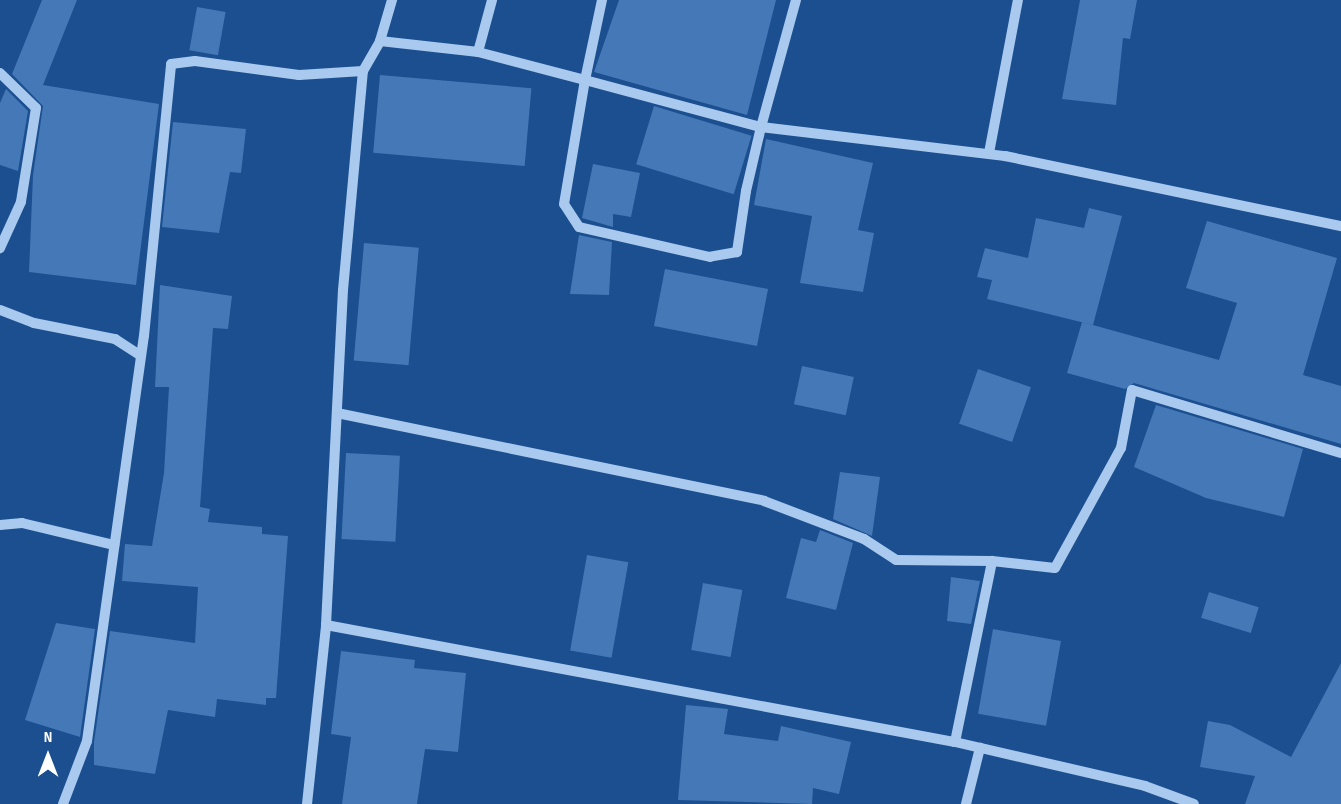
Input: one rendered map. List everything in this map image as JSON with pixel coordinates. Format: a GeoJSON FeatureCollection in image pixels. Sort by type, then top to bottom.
{"type":"FeatureCollection","features":[{"type":"Feature","properties":{"kind":"street"},"geometry":{"type":"LineString","coordinates":[[307,804],[326,625],[337,413],[363,71],[380,41],[392,0]]}},
{"type":"Feature","properties":{"kind":"street"},"geometry":{"type":"LineString","coordinates":[[478,52],[492,0]]}},
{"type":"Feature","properties":{"kind":"street"},"geometry":{"type":"LineString","coordinates":[[602,0],[585,80],[564,204],[579,227],[650,247],[710,257],[737,252],[761,127],[796,0]]}},
{"type":"Feature","properties":{"kind":"street"},"geometry":{"type":"LineString","coordinates":[[989,153],[1018,0]]}},
{"type":"Feature","properties":{"kind":"street"},"geometry":{"type":"LineString","coordinates":[[380,41],[478,52],[761,127],[989,153],[1341,226]]}},
{"type":"Feature","properties":{"kind":"street"},"geometry":{"type":"LineString","coordinates":[[63,804],[87,741],[141,356],[171,64],[195,61],[299,75],[363,71]]}},
{"type":"Feature","properties":{"kind":"street"},"geometry":{"type":"LineString","coordinates":[[0,73],[36,108],[21,202],[0,248]]}},
{"type":"Feature","properties":{"kind":"street"},"geometry":{"type":"LineString","coordinates":[[0,310],[34,323],[115,339],[141,356]]}},
{"type":"Feature","properties":{"kind":"street"},"geometry":{"type":"LineString","coordinates":[[337,413],[764,501],[864,539],[896,560],[992,561],[1055,568],[1120,448],[1132,390],[1341,453]]}},
{"type":"Feature","properties":{"kind":"street"},"geometry":{"type":"LineString","coordinates":[[0,525],[22,523],[114,545]]}},
{"type":"Feature","properties":{"kind":"street"},"geometry":{"type":"LineString","coordinates":[[955,742],[992,561]]}},
{"type":"Feature","properties":{"kind":"street"},"geometry":{"type":"LineString","coordinates":[[326,625],[955,742],[1145,786],[1194,804]]}},
{"type":"Feature","properties":{"kind":"street"},"geometry":{"type":"LineString","coordinates":[[966,804],[980,748]]}},
{"type":"Feature","properties":{"kind":"building"},"geometry":{"type":"Polygon","coordinates":[[[42,0],[77,0],[43,85],[159,104],[136,285],[29,272],[33,175],[43,106],[12,74],[42,0]]]}},
{"type":"Feature","properties":{"kind":"building"},"geometry":{"type":"Polygon","coordinates":[[[619,0],[776,0],[747,115],[594,72],[619,0]]]}},
{"type":"Feature","properties":{"kind":"building"},"geometry":{"type":"Polygon","coordinates":[[[1080,0],[1137,0],[1130,39],[1123,38],[1116,105],[1062,99],[1080,0]]]}},
{"type":"Feature","properties":{"kind":"building"},"geometry":{"type":"Polygon","coordinates":[[[197,7],[226,12],[218,55],[189,50],[197,7]]]}},
{"type":"Feature","properties":{"kind":"building"},"geometry":{"type":"Polygon","coordinates":[[[380,75],[531,88],[525,166],[373,153],[380,75]]]}},
{"type":"Feature","properties":{"kind":"building"},"geometry":{"type":"Polygon","coordinates":[[[6,89],[28,111],[18,171],[0,165],[0,103],[6,89]]]}},
{"type":"Feature","properties":{"kind":"building"},"geometry":{"type":"Polygon","coordinates":[[[654,106],[752,136],[734,194],[636,164],[654,106]]]}},
{"type":"Feature","properties":{"kind":"building"},"geometry":{"type":"Polygon","coordinates":[[[173,122],[246,129],[241,173],[230,172],[219,233],[162,227],[173,122]]]}},
{"type":"Feature","properties":{"kind":"building"},"geometry":{"type":"Polygon","coordinates":[[[766,139],[873,163],[858,230],[874,233],[863,292],[800,283],[812,216],[754,205],[766,139]]]}},
{"type":"Feature","properties":{"kind":"building"},"geometry":{"type":"Polygon","coordinates":[[[593,164],[640,173],[631,217],[613,214],[613,227],[582,218],[593,164]]]}},
{"type":"Feature","properties":{"kind":"building"},"geometry":{"type":"Polygon","coordinates":[[[1089,208],[1122,216],[1093,325],[987,299],[992,280],[977,277],[985,248],[1028,258],[1036,218],[1084,228],[1089,208]]]}},
{"type":"Feature","properties":{"kind":"building"},"geometry":{"type":"Polygon","coordinates":[[[1207,221],[1337,258],[1303,375],[1341,386],[1341,444],[1134,383],[1125,389],[1067,373],[1082,322],[1219,360],[1237,303],[1186,288],[1207,221]]]}},
{"type":"Feature","properties":{"kind":"building"},"geometry":{"type":"Polygon","coordinates":[[[579,235],[612,242],[609,295],[570,294],[579,235]]]}},
{"type":"Feature","properties":{"kind":"building"},"geometry":{"type":"Polygon","coordinates":[[[364,243],[419,248],[409,365],[354,361],[364,243]]]}},
{"type":"Feature","properties":{"kind":"building"},"geometry":{"type":"Polygon","coordinates":[[[665,269],[768,289],[757,346],[654,326],[665,269]]]}},
{"type":"Feature","properties":{"kind":"building"},"geometry":{"type":"Polygon","coordinates":[[[160,285],[232,296],[228,329],[213,328],[200,507],[210,509],[208,522],[262,527],[262,534],[288,536],[276,698],[266,698],[266,705],[217,699],[215,717],[168,710],[155,774],[94,765],[94,742],[110,631],[195,643],[198,587],[122,581],[125,544],[152,546],[164,473],[169,387],[155,387],[160,285]]]}},
{"type":"Feature","properties":{"kind":"building"},"geometry":{"type":"Polygon","coordinates":[[[802,366],[854,377],[846,415],[794,404],[802,366]]]}},
{"type":"Feature","properties":{"kind":"building"},"geometry":{"type":"Polygon","coordinates":[[[978,369],[1031,387],[1012,442],[959,424],[978,369]]]}},
{"type":"Feature","properties":{"kind":"building"},"geometry":{"type":"Polygon","coordinates":[[[1156,405],[1303,449],[1284,517],[1206,498],[1134,467],[1156,405]]]}},
{"type":"Feature","properties":{"kind":"building"},"geometry":{"type":"Polygon","coordinates":[[[346,453],[400,456],[395,542],[341,539],[346,453]]]}},
{"type":"Feature","properties":{"kind":"building"},"geometry":{"type":"Polygon","coordinates":[[[840,472],[880,477],[872,536],[833,519],[840,472]]]}},
{"type":"Feature","properties":{"kind":"building"},"geometry":{"type":"Polygon","coordinates":[[[820,530],[853,543],[836,610],[786,598],[801,538],[816,542],[820,530]]]}},
{"type":"Feature","properties":{"kind":"building"},"geometry":{"type":"Polygon","coordinates":[[[587,555],[628,562],[612,658],[570,651],[587,555]]]}},
{"type":"Feature","properties":{"kind":"building"},"geometry":{"type":"Polygon","coordinates":[[[951,577],[980,581],[971,624],[947,621],[951,577]]]}},
{"type":"Feature","properties":{"kind":"building"},"geometry":{"type":"Polygon","coordinates":[[[703,583],[742,590],[731,657],[691,650],[703,583]]]}},
{"type":"Feature","properties":{"kind":"building"},"geometry":{"type":"Polygon","coordinates":[[[1209,592],[1259,607],[1251,633],[1201,618],[1209,592]]]}},
{"type":"Feature","properties":{"kind":"building"},"geometry":{"type":"Polygon","coordinates":[[[56,623],[95,629],[80,737],[25,720],[56,623]]]}},
{"type":"Feature","properties":{"kind":"building"},"geometry":{"type":"Polygon","coordinates":[[[993,629],[1061,641],[1046,726],[978,714],[993,629]]]}},
{"type":"Feature","properties":{"kind":"building"},"geometry":{"type":"Polygon","coordinates":[[[341,651],[415,660],[414,668],[466,673],[458,752],[425,749],[417,804],[342,804],[351,737],[331,734],[341,651]]]}},
{"type":"Feature","properties":{"kind":"building"},"geometry":{"type":"Polygon","coordinates":[[[1341,663],[1341,804],[1245,804],[1255,776],[1200,767],[1208,721],[1230,725],[1291,757],[1341,663]]]}},
{"type":"Feature","properties":{"kind":"building"},"geometry":{"type":"Polygon","coordinates":[[[686,705],[728,709],[724,734],[778,741],[781,726],[851,742],[839,794],[813,788],[812,804],[678,800],[686,705]]]}}]}
